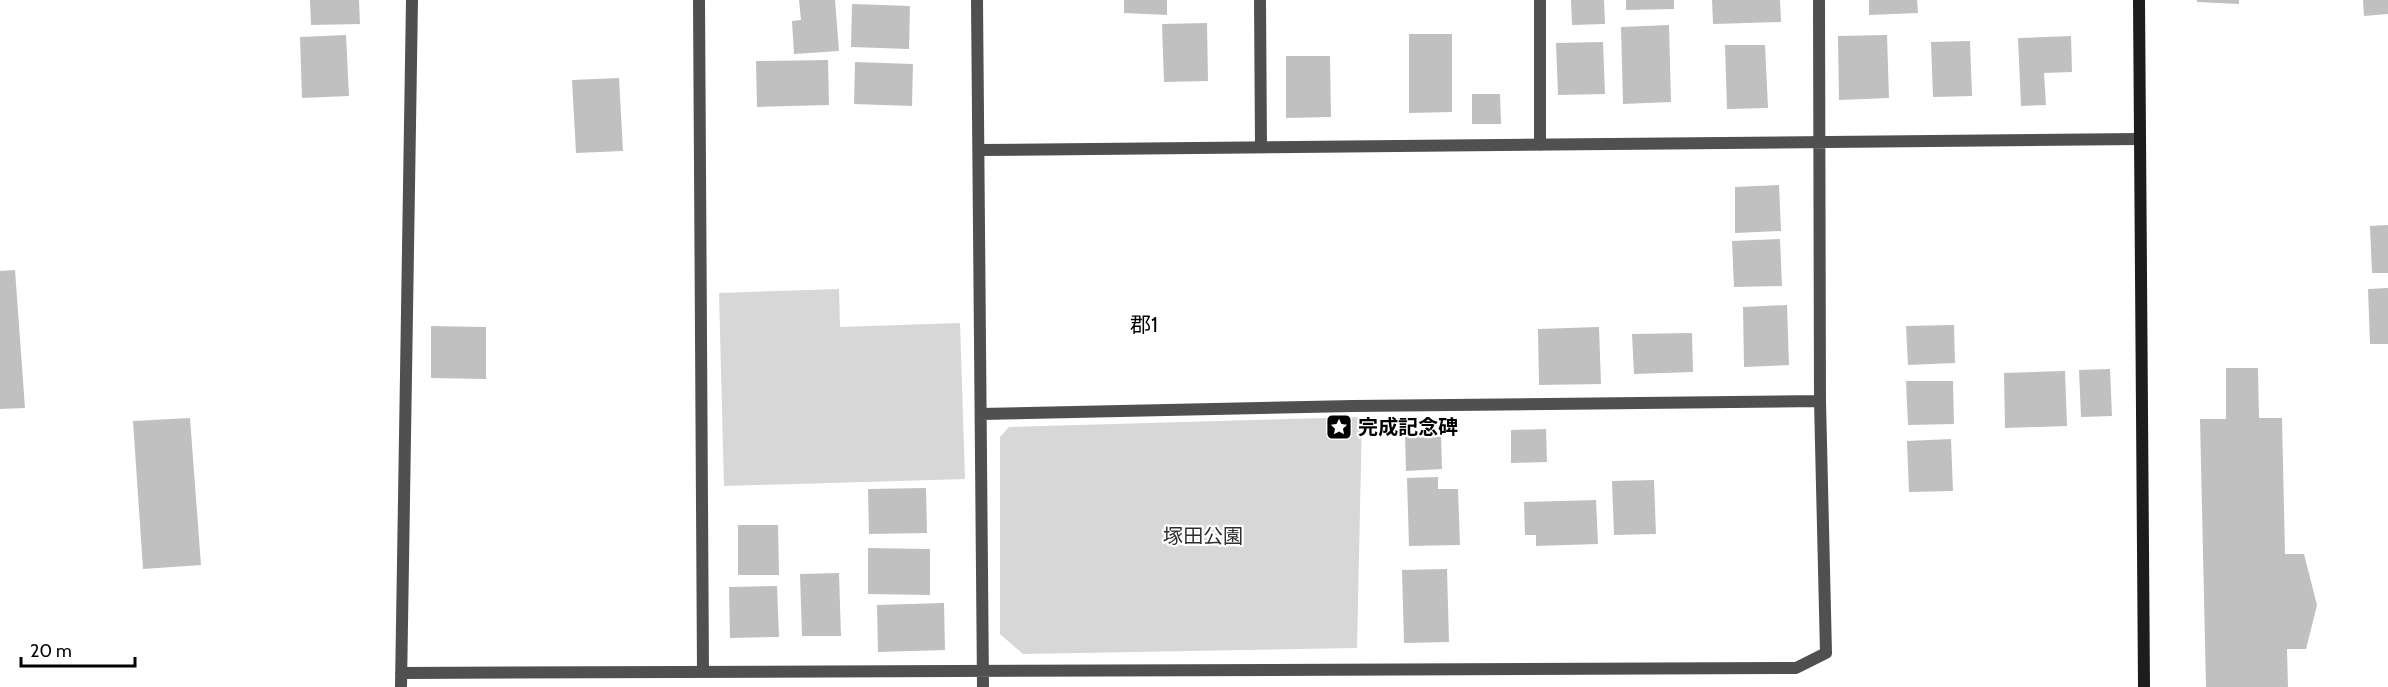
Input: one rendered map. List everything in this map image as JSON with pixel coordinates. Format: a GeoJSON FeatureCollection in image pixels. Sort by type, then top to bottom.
{"type":"FeatureCollection","features":[{"type":"Feature","properties":{"kind":"street"},"geometry":{"type":"LineString","coordinates":[[401,687],[412,0]]}},
{"type":"Feature","properties":{"kind":"street"},"geometry":{"type":"LineString","coordinates":[[699,0],[703,672]]}},
{"type":"Feature","properties":{"kind":"street"},"geometry":{"type":"LineString","coordinates":[[978,0],[982,687]]}},
{"type":"Feature","properties":{"kind":"street"},"geometry":{"type":"LineString","coordinates":[[1260,0],[1261,147]]}},
{"type":"Feature","properties":{"kind":"street"},"geometry":{"type":"LineString","coordinates":[[1540,0],[1540,145]]}},
{"type":"Feature","properties":{"kind":"street"},"geometry":{"type":"LineString","coordinates":[[401,673],[1796,668],[1826,653],[1820,401],[1819,0]]}},
{"type":"Feature","properties":{"kind":"street"},"geometry":{"type":"LineString","coordinates":[[2139,0],[2144,687]]}},
{"type":"Feature","properties":{"kind":"street"},"geometry":{"type":"LineString","coordinates":[[979,150],[2139,139]]}},
{"type":"Feature","properties":{"kind":"street"},"geometry":{"type":"LineString","coordinates":[[981,414],[1353,406],[1820,401]]}},
{"type":"Feature","properties":{"kind":"green space"},"geometry":{"type":"Polygon","coordinates":[[[839,289],[840,327],[960,323],[965,479],[724,486],[719,293],[839,289]]]}},
{"type":"Feature","properties":{"kind":"green space","name":"塚田公園"},"geometry":{"type":"Polygon","coordinates":[[[1362,417],[1357,648],[1023,654],[1000,634],[1000,437],[1009,427],[1362,417]]]}},
{"type":"Feature","properties":{"kind":"building"},"geometry":{"type":"Polygon","coordinates":[[[310,0],[359,0],[360,24],[311,25],[310,0]]]}},
{"type":"Feature","properties":{"kind":"building"},"geometry":{"type":"Polygon","coordinates":[[[799,0],[835,0],[839,51],[794,54],[792,21],[801,20],[799,0]]]}},
{"type":"Feature","properties":{"kind":"building"},"geometry":{"type":"Polygon","coordinates":[[[1124,0],[1167,0],[1167,15],[1124,13],[1124,0]]]}},
{"type":"Feature","properties":{"kind":"building"},"geometry":{"type":"Polygon","coordinates":[[[1571,0],[1604,0],[1605,24],[1572,25],[1571,0]]]}},
{"type":"Feature","properties":{"kind":"building"},"geometry":{"type":"Polygon","coordinates":[[[1626,0],[1674,0],[1674,9],[1626,10],[1626,0]]]}},
{"type":"Feature","properties":{"kind":"building"},"geometry":{"type":"Polygon","coordinates":[[[1712,0],[1780,0],[1781,22],[1713,24],[1712,0]]]}},
{"type":"Feature","properties":{"kind":"building"},"geometry":{"type":"Polygon","coordinates":[[[1869,0],[1917,0],[1918,13],[1869,15],[1869,0]]]}},
{"type":"Feature","properties":{"kind":"building"},"geometry":{"type":"Polygon","coordinates":[[[2197,0],[2239,0],[2239,4],[2197,2],[2197,0]]]}},
{"type":"Feature","properties":{"kind":"building"},"geometry":{"type":"Polygon","coordinates":[[[2363,0],[2388,0],[2388,14],[2364,16],[2363,0]]]}},
{"type":"Feature","properties":{"kind":"building"},"geometry":{"type":"Polygon","coordinates":[[[852,4],[910,6],[909,49],[851,47],[852,4]]]}},
{"type":"Feature","properties":{"kind":"building"},"geometry":{"type":"Polygon","coordinates":[[[1207,23],[1208,81],[1164,82],[1162,24],[1207,23]]]}},
{"type":"Feature","properties":{"kind":"building"},"geometry":{"type":"Polygon","coordinates":[[[1669,25],[1671,102],[1623,104],[1621,27],[1669,25]]]}},
{"type":"Feature","properties":{"kind":"building"},"geometry":{"type":"Polygon","coordinates":[[[1409,34],[1452,34],[1452,112],[1409,113],[1409,34]]]}},
{"type":"Feature","properties":{"kind":"building"},"geometry":{"type":"Polygon","coordinates":[[[346,35],[349,96],[302,98],[300,37],[346,35]]]}},
{"type":"Feature","properties":{"kind":"building"},"geometry":{"type":"Polygon","coordinates":[[[1887,35],[1889,98],[1839,100],[1838,36],[1887,35]]]}},
{"type":"Feature","properties":{"kind":"building"},"geometry":{"type":"Polygon","coordinates":[[[2071,36],[2072,72],[2044,73],[2046,105],[2021,106],[2018,38],[2071,36]]]}},
{"type":"Feature","properties":{"kind":"building"},"geometry":{"type":"Polygon","coordinates":[[[1970,41],[1972,96],[1933,97],[1931,42],[1970,41]]]}},
{"type":"Feature","properties":{"kind":"building"},"geometry":{"type":"Polygon","coordinates":[[[1603,42],[1605,94],[1558,95],[1556,43],[1603,42]]]}},
{"type":"Feature","properties":{"kind":"building"},"geometry":{"type":"Polygon","coordinates":[[[1725,45],[1765,45],[1768,108],[1727,109],[1725,45]]]}},
{"type":"Feature","properties":{"kind":"building"},"geometry":{"type":"Polygon","coordinates":[[[1286,56],[1330,56],[1331,117],[1286,118],[1286,56]]]}},
{"type":"Feature","properties":{"kind":"building"},"geometry":{"type":"Polygon","coordinates":[[[828,60],[829,105],[757,107],[756,61],[828,60]]]}},
{"type":"Feature","properties":{"kind":"building"},"geometry":{"type":"Polygon","coordinates":[[[855,62],[913,64],[912,106],[854,104],[855,62]]]}},
{"type":"Feature","properties":{"kind":"building"},"geometry":{"type":"Polygon","coordinates":[[[619,78],[623,151],[576,153],[572,80],[619,78]]]}},
{"type":"Feature","properties":{"kind":"building"},"geometry":{"type":"Polygon","coordinates":[[[1472,94],[1500,94],[1501,124],[1472,124],[1472,94]]]}},
{"type":"Feature","properties":{"kind":"building"},"geometry":{"type":"Polygon","coordinates":[[[1779,185],[1781,231],[1735,233],[1735,187],[1779,185]]]}},
{"type":"Feature","properties":{"kind":"building"},"geometry":{"type":"Polygon","coordinates":[[[2388,225],[2388,273],[2372,273],[2370,226],[2388,225]]]}},
{"type":"Feature","properties":{"kind":"building"},"geometry":{"type":"Polygon","coordinates":[[[1780,239],[1782,286],[1734,287],[1732,241],[1780,239]]]}},
{"type":"Feature","properties":{"kind":"building"},"geometry":{"type":"Polygon","coordinates":[[[15,270],[25,408],[0,409],[0,271],[15,270]]]}},
{"type":"Feature","properties":{"kind":"building"},"geometry":{"type":"Polygon","coordinates":[[[2388,288],[2388,344],[2370,344],[2368,289],[2388,288]]]}},
{"type":"Feature","properties":{"kind":"building"},"geometry":{"type":"Polygon","coordinates":[[[1787,305],[1789,365],[1744,367],[1743,307],[1787,305]]]}},
{"type":"Feature","properties":{"kind":"building"},"geometry":{"type":"Polygon","coordinates":[[[1954,325],[1955,363],[1908,365],[1906,326],[1954,325]]]}},
{"type":"Feature","properties":{"kind":"building"},"geometry":{"type":"Polygon","coordinates":[[[431,326],[486,327],[486,379],[431,378],[431,326]]]}},
{"type":"Feature","properties":{"kind":"building"},"geometry":{"type":"Polygon","coordinates":[[[1599,327],[1601,384],[1539,385],[1538,329],[1599,327]]]}},
{"type":"Feature","properties":{"kind":"building"},"geometry":{"type":"Polygon","coordinates":[[[1692,333],[1693,372],[1634,374],[1632,334],[1692,333]]]}},
{"type":"Feature","properties":{"kind":"building"},"geometry":{"type":"Polygon","coordinates":[[[2226,368],[2258,368],[2259,418],[2282,418],[2285,554],[2304,554],[2317,605],[2306,649],[2287,649],[2288,687],[2206,687],[2200,419],[2226,419],[2226,368]]]}},
{"type":"Feature","properties":{"kind":"building"},"geometry":{"type":"Polygon","coordinates":[[[2110,369],[2112,416],[2081,417],[2079,370],[2110,369]]]}},
{"type":"Feature","properties":{"kind":"building"},"geometry":{"type":"Polygon","coordinates":[[[2065,371],[2067,426],[2005,428],[2004,373],[2065,371]]]}},
{"type":"Feature","properties":{"kind":"building"},"geometry":{"type":"Polygon","coordinates":[[[1906,381],[1953,381],[1954,424],[1908,425],[1906,381]]]}},
{"type":"Feature","properties":{"kind":"building"},"geometry":{"type":"Polygon","coordinates":[[[190,418],[201,565],[143,569],[133,421],[190,418]]]}},
{"type":"Feature","properties":{"kind":"building"},"geometry":{"type":"Polygon","coordinates":[[[1546,429],[1547,462],[1511,463],[1511,430],[1546,429]]]}},
{"type":"Feature","properties":{"kind":"building"},"geometry":{"type":"Polygon","coordinates":[[[1441,433],[1442,469],[1406,471],[1405,434],[1441,433]]]}},
{"type":"Feature","properties":{"kind":"building"},"geometry":{"type":"Polygon","coordinates":[[[1951,439],[1953,491],[1909,492],[1907,441],[1951,439]]]}},
{"type":"Feature","properties":{"kind":"building"},"geometry":{"type":"Polygon","coordinates":[[[1438,477],[1438,489],[1458,489],[1460,545],[1409,546],[1407,478],[1438,477]]]}},
{"type":"Feature","properties":{"kind":"building"},"geometry":{"type":"Polygon","coordinates":[[[1654,480],[1656,534],[1614,535],[1612,481],[1654,480]]]}},
{"type":"Feature","properties":{"kind":"building"},"geometry":{"type":"Polygon","coordinates":[[[926,488],[927,533],[869,534],[868,489],[926,488]]]}},
{"type":"Feature","properties":{"kind":"building"},"geometry":{"type":"Polygon","coordinates":[[[1596,500],[1598,544],[1536,546],[1536,535],[1525,535],[1524,502],[1596,500]]]}},
{"type":"Feature","properties":{"kind":"building"},"geometry":{"type":"Polygon","coordinates":[[[738,525],[778,525],[779,575],[738,575],[738,525]]]}},
{"type":"Feature","properties":{"kind":"building"},"geometry":{"type":"Polygon","coordinates":[[[868,548],[930,549],[930,595],[868,594],[868,548]]]}},
{"type":"Feature","properties":{"kind":"building"},"geometry":{"type":"Polygon","coordinates":[[[1447,569],[1449,642],[1404,643],[1402,570],[1447,569]]]}},
{"type":"Feature","properties":{"kind":"building"},"geometry":{"type":"Polygon","coordinates":[[[839,573],[841,636],[802,636],[800,574],[839,573]]]}},
{"type":"Feature","properties":{"kind":"building"},"geometry":{"type":"Polygon","coordinates":[[[777,586],[779,637],[730,638],[729,587],[777,586]]]}},
{"type":"Feature","properties":{"kind":"building"},"geometry":{"type":"Polygon","coordinates":[[[944,603],[945,650],[878,652],[877,605],[944,603]]]}},
{"type":"Feature","properties":{"kind":"place","name":"完成記念碑"},"geometry":{"type":"Point","coordinates":[1339,427]}},
{"type":"Feature","properties":{"kind":"district","name":"郡1"},"geometry":{"type":"Point","coordinates":[1144,325]}}]}
